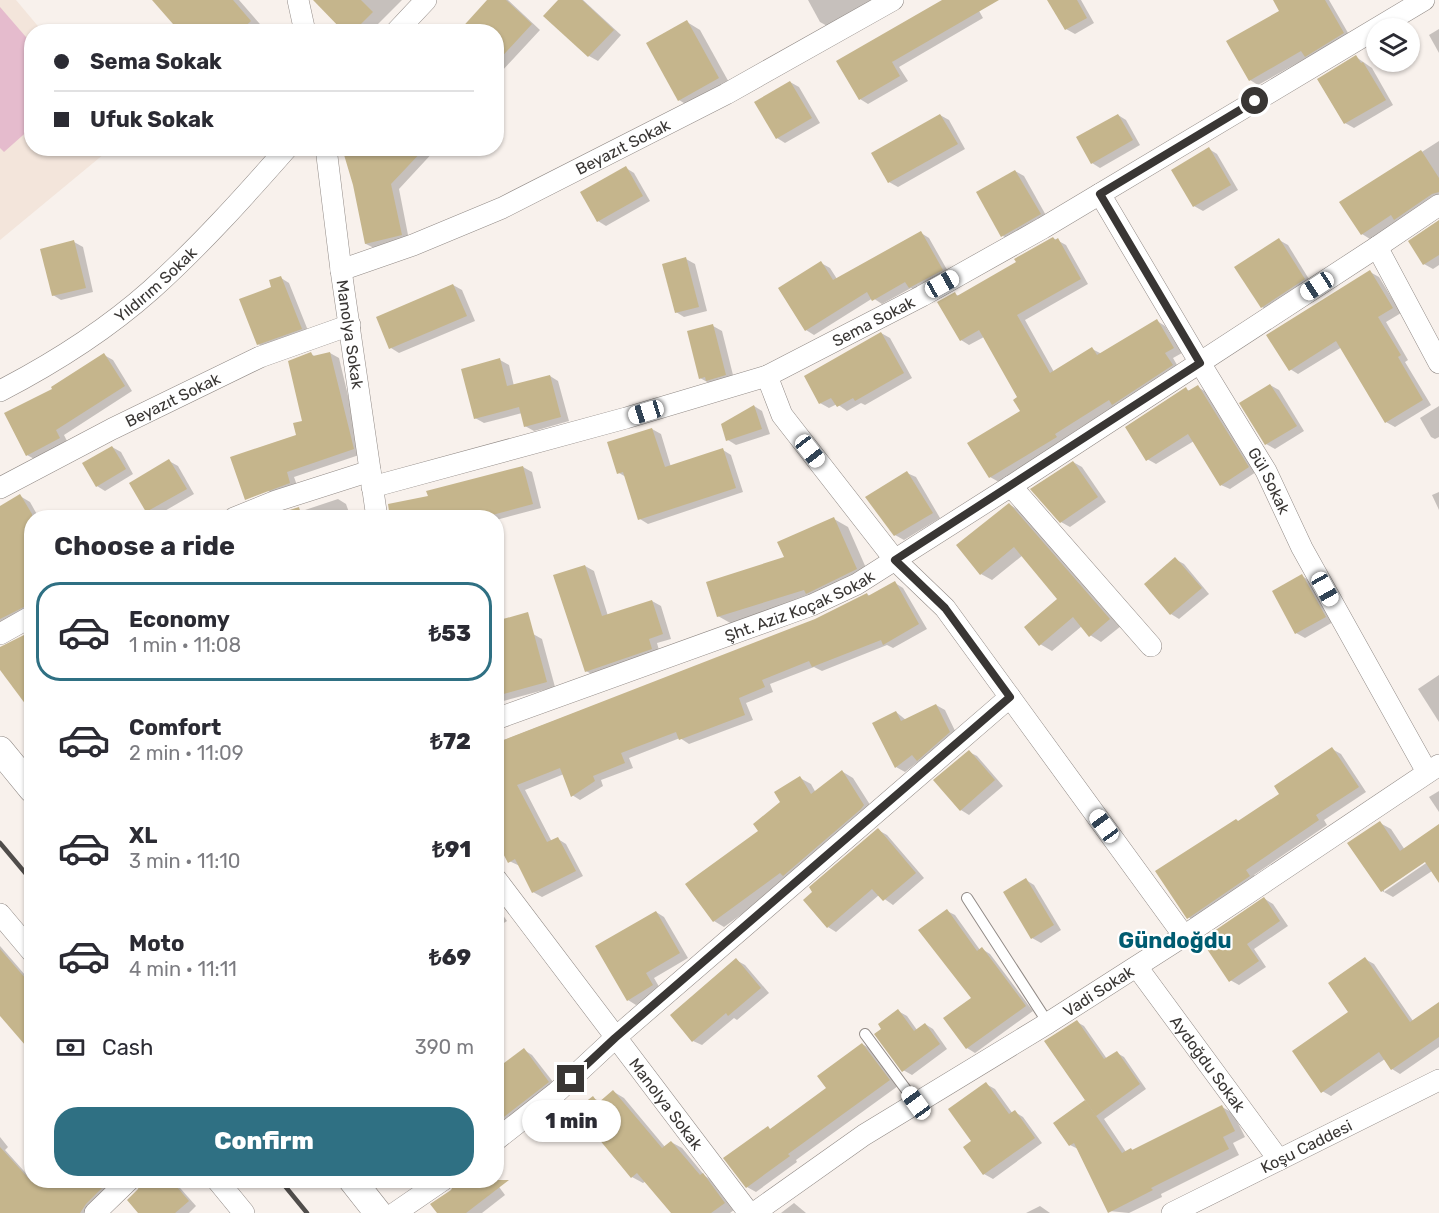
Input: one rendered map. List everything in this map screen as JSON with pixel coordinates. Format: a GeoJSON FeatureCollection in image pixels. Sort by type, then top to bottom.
{"type":"FeatureCollection","features":[{"type":"Feature","properties":{"kind":"street"},"geometry":{"type":"LineString","coordinates":[[298,0],[303,24]]}},
{"type":"Feature","properties":{"kind":"street"},"geometry":{"type":"LineString","coordinates":[[404,24],[426,0]]}},
{"type":"Feature","properties":{"kind":"street","name":"Beyazıt Sokak"},"geometry":{"type":"LineString","coordinates":[[341,270],[413,246],[502,208],[726,94],[893,0]]}},
{"type":"Feature","properties":{"kind":"street","name":"Sema Sokak"},"geometry":{"type":"LineString","coordinates":[[254,510],[276,501],[626,418],[767,376],[922,296],[1100,194],[1424,0]]}},
{"type":"Feature","properties":{"kind":"street","name":"Yıldırım Sokak"},"geometry":{"type":"LineString","coordinates":[[0,391],[42,369],[84,342],[150,291],[235,207],[280,156]]}},
{"type":"Feature","properties":{"kind":"street","name":"Manolya Sokak"},"geometry":{"type":"LineString","coordinates":[[327,156],[376,510]]}},
{"type":"Feature","properties":{"kind":"street","name":"Gül Sokak"},"geometry":{"type":"LineString","coordinates":[[1100,194],[1266,471],[1302,548],[1433,769]]}},
{"type":"Feature","properties":{"kind":"street","name":"Şht. Aziz Koçak Sokak"},"geometry":{"type":"LineString","coordinates":[[504,716],[812,605],[856,584],[1011,486],[1377,248],[1439,205]]}},
{"type":"Feature","properties":{"kind":"street"},"geometry":{"type":"LineString","coordinates":[[1377,248],[1439,363]]}},
{"type":"Feature","properties":{"kind":"street","name":"Beyazıt Sokak"},"geometry":{"type":"LineString","coordinates":[[0,488],[112,429],[260,357],[350,325]]}},
{"type":"Feature","properties":{"kind":"street"},"geometry":{"type":"LineString","coordinates":[[767,376],[782,415],[895,560],[945,608],[1184,936]]}},
{"type":"Feature","properties":{"kind":"street"},"geometry":{"type":"LineString","coordinates":[[1011,486],[1151,646]]}},
{"type":"Feature","properties":{"kind":"street"},"geometry":{"type":"LineString","coordinates":[[0,634],[24,620]]}},
{"type":"Feature","properties":{"kind":"street"},"geometry":{"type":"LineString","coordinates":[[504,1134],[557,1092],[615,1038],[1010,697]]}},
{"type":"Feature","properties":{"kind":"street"},"geometry":{"type":"LineString","coordinates":[[0,750],[24,779]]}},
{"type":"Feature","properties":{"kind":"street","name":"Vadi Sokak"},"geometry":{"type":"LineString","coordinates":[[754,1213],[864,1135],[1137,967],[1433,769]]}},
{"type":"Feature","properties":{"kind":"street","name":"Manolya Sokak"},"geometry":{"type":"LineString","coordinates":[[504,890],[748,1213]]}},
{"type":"Feature","properties":{"kind":"street"},"geometry":{"type":"LineString","coordinates":[[0,914],[24,942]]}},
{"type":"Feature","properties":{"kind":"street","name":"Aydoğdu Sokak"},"geometry":{"type":"LineString","coordinates":[[1137,967],[1279,1160]]}},
{"type":"Feature","properties":{"kind":"street","name":"Koşu Caddesi"},"geometry":{"type":"LineString","coordinates":[[1172,1213],[1439,1080]]}},
{"type":"Feature","properties":{"kind":"street"},"geometry":{"type":"LineString","coordinates":[[95,1213],[121,1188]]}},
{"type":"Feature","properties":{"kind":"street"},"geometry":{"type":"LineString","coordinates":[[224,1188],[244,1213]]}},
{"type":"Feature","properties":{"kind":"street"},"geometry":{"type":"LineString","coordinates":[[358,1188],[378,1213]]}},
{"type":"Feature","properties":{"kind":"street"},"geometry":{"type":"LineString","coordinates":[[395,1213],[431,1188]]}},
{"type":"Feature","properties":{"kind":"lane"},"geometry":{"type":"LineString","coordinates":[[967,898],[1048,1023]]}},
{"type":"Feature","properties":{"kind":"lane"},"geometry":{"type":"LineString","coordinates":[[865,1034],[916,1103]]}},
{"type":"Feature","properties":{"kind":"shaded area"},"geometry":{"type":"Polygon","coordinates":[[[0,0],[16,0],[36,24],[24,24],[24,156],[102,156],[0,240],[0,0]]]}},
{"type":"Feature","properties":{"kind":"shaded area"},"geometry":{"type":"Polygon","coordinates":[[[0,7],[24,35],[24,134],[4,152],[0,148],[0,7]]]}},
{"type":"Feature","properties":{"kind":"building"},"geometry":{"type":"Polygon","coordinates":[[[152,0],[233,0],[251,21],[248,24],[173,24],[152,0]]]}},
{"type":"Feature","properties":{"kind":"building"},"geometry":{"type":"Polygon","coordinates":[[[313,0],[361,0],[373,12],[361,24],[336,24],[313,0]]]}},
{"type":"Feature","properties":{"kind":"building"},"geometry":{"type":"Polygon","coordinates":[[[487,0],[506,0],[532,24],[504,54],[504,24],[465,24],[487,0]]]}},
{"type":"Feature","properties":{"kind":"building"},"geometry":{"type":"Polygon","coordinates":[[[558,0],[582,0],[614,30],[588,57],[543,16],[558,0]]]}},
{"type":"Feature","properties":{"kind":"building"},"geometry":{"type":"Polygon","coordinates":[[[942,0],[999,0],[892,62],[900,76],[859,100],[836,61],[942,0]]]}},
{"type":"Feature","properties":{"kind":"building"},"geometry":{"type":"Polygon","coordinates":[[[1047,0],[1077,0],[1087,18],[1065,30],[1047,0]]]}},
{"type":"Feature","properties":{"kind":"building"},"geometry":{"type":"Polygon","coordinates":[[[1273,0],[1325,0],[1344,33],[1305,57],[1301,51],[1249,81],[1226,41],[1279,11],[1273,0]]]}},
{"type":"Feature","properties":{"kind":"building"},"geometry":{"type":"Polygon","coordinates":[[[687,20],[719,78],[678,101],[646,43],[687,20]]]}},
{"type":"Feature","properties":{"kind":"building"},"geometry":{"type":"Polygon","coordinates":[[[1356,55],[1361,63],[1363,62],[1366,72],[1369,72],[1386,100],[1344,124],[1317,79],[1356,55]]]}},
{"type":"Feature","properties":{"kind":"building"},"geometry":{"type":"Polygon","coordinates":[[[790,81],[812,118],[776,139],[754,102],[790,81]]]}},
{"type":"Feature","properties":{"kind":"building"},"geometry":{"type":"Polygon","coordinates":[[[940,114],[958,144],[888,183],[871,153],[940,114]]]}},
{"type":"Feature","properties":{"kind":"building"},"geometry":{"type":"Polygon","coordinates":[[[1118,114],[1133,140],[1091,164],[1076,137],[1118,114]]]}},
{"type":"Feature","properties":{"kind":"building"},"geometry":{"type":"Polygon","coordinates":[[[1209,147],[1231,185],[1193,207],[1171,170],[1209,147]]]}},
{"type":"Feature","properties":{"kind":"building"},"geometry":{"type":"Polygon","coordinates":[[[1421,150],[1439,178],[1439,192],[1432,194],[1394,220],[1391,215],[1361,235],[1339,202],[1421,150]]]}},
{"type":"Feature","properties":{"kind":"building"},"geometry":{"type":"Polygon","coordinates":[[[344,156],[417,156],[391,184],[402,235],[365,244],[344,156]]]}},
{"type":"Feature","properties":{"kind":"building"},"geometry":{"type":"Polygon","coordinates":[[[626,166],[643,196],[597,222],[580,192],[626,166]]]}},
{"type":"Feature","properties":{"kind":"building"},"geometry":{"type":"Polygon","coordinates":[[[1015,170],[1041,214],[1001,237],[976,192],[1015,170]]]}},
{"type":"Feature","properties":{"kind":"building"},"geometry":{"type":"Polygon","coordinates":[[[1439,220],[1439,255],[1423,265],[1408,241],[1439,220]]]}},
{"type":"Feature","properties":{"kind":"building"},"geometry":{"type":"Polygon","coordinates":[[[921,231],[943,270],[909,288],[905,282],[872,301],[867,292],[805,331],[778,288],[821,261],[833,280],[921,231]]]}},
{"type":"Feature","properties":{"kind":"building"},"geometry":{"type":"Polygon","coordinates":[[[1053,237],[1055,240],[1058,238],[1081,279],[1017,315],[1050,373],[1092,347],[1097,355],[1157,319],[1174,348],[1165,353],[1173,365],[1112,405],[1109,400],[1055,434],[1057,437],[989,478],[967,443],[1020,411],[1013,400],[1017,397],[979,330],[960,341],[937,302],[955,292],[957,296],[1016,262],[1014,259],[1053,237]]]}},
{"type":"Feature","properties":{"kind":"building"},"geometry":{"type":"Polygon","coordinates":[[[1279,238],[1305,279],[1261,308],[1234,267],[1279,238]]]}},
{"type":"Feature","properties":{"kind":"building"},"geometry":{"type":"Polygon","coordinates":[[[74,240],[86,288],[52,296],[40,249],[74,240]]]}},
{"type":"Feature","properties":{"kind":"building"},"geometry":{"type":"Polygon","coordinates":[[[686,257],[699,307],[675,313],[662,264],[686,257]]]}},
{"type":"Feature","properties":{"kind":"building"},"geometry":{"type":"Polygon","coordinates":[[[1370,270],[1393,308],[1378,317],[1401,355],[1398,357],[1423,400],[1385,423],[1336,341],[1289,371],[1266,335],[1370,270]]]}},
{"type":"Feature","properties":{"kind":"building"},"geometry":{"type":"Polygon","coordinates":[[[281,276],[302,329],[257,345],[239,299],[271,287],[269,280],[281,276]]]}},
{"type":"Feature","properties":{"kind":"building"},"geometry":{"type":"Polygon","coordinates":[[[453,284],[467,316],[389,349],[376,317],[453,284]]]}},
{"type":"Feature","properties":{"kind":"building"},"geometry":{"type":"Polygon","coordinates":[[[713,324],[726,375],[706,381],[705,377],[699,379],[687,331],[713,324]]]}},
{"type":"Feature","properties":{"kind":"building"},"geometry":{"type":"Polygon","coordinates":[[[881,332],[904,373],[855,401],[853,398],[837,407],[831,398],[819,404],[804,376],[881,332]]]}},
{"type":"Feature","properties":{"kind":"building"},"geometry":{"type":"Polygon","coordinates":[[[311,352],[313,356],[330,352],[354,449],[287,472],[290,483],[245,500],[230,457],[296,435],[293,423],[302,421],[288,361],[311,352]]]}},
{"type":"Feature","properties":{"kind":"building"},"geometry":{"type":"Polygon","coordinates":[[[104,353],[125,386],[56,430],[60,438],[26,456],[4,413],[52,389],[51,387],[104,353]]]}},
{"type":"Feature","properties":{"kind":"building"},"geometry":{"type":"Polygon","coordinates":[[[500,358],[507,386],[550,375],[561,417],[524,427],[519,407],[474,419],[461,369],[500,358]]]}},
{"type":"Feature","properties":{"kind":"building"},"geometry":{"type":"Polygon","coordinates":[[[1270,384],[1297,426],[1265,445],[1239,403],[1270,384]]]}},
{"type":"Feature","properties":{"kind":"building"},"geometry":{"type":"Polygon","coordinates":[[[1198,385],[1249,467],[1220,486],[1188,434],[1146,461],[1125,427],[1186,387],[1188,391],[1198,385]]]}},
{"type":"Feature","properties":{"kind":"building"},"geometry":{"type":"Polygon","coordinates":[[[754,405],[762,429],[726,441],[721,424],[754,405]]]}},
{"type":"Feature","properties":{"kind":"building"},"geometry":{"type":"Polygon","coordinates":[[[652,428],[665,467],[723,448],[736,488],[638,520],[623,472],[617,474],[607,442],[652,428]]]}},
{"type":"Feature","properties":{"kind":"building"},"geometry":{"type":"Polygon","coordinates":[[[112,446],[126,469],[96,487],[82,463],[112,446]]]}},
{"type":"Feature","properties":{"kind":"building"},"geometry":{"type":"Polygon","coordinates":[[[169,459],[187,489],[150,510],[145,510],[129,483],[169,459]]]}},
{"type":"Feature","properties":{"kind":"building"},"geometry":{"type":"Polygon","coordinates":[[[1073,461],[1098,497],[1060,523],[1030,489],[1073,461]]]}},
{"type":"Feature","properties":{"kind":"building"},"geometry":{"type":"Polygon","coordinates":[[[523,466],[533,504],[504,512],[504,510],[389,510],[388,504],[428,496],[426,491],[523,466]]]}},
{"type":"Feature","properties":{"kind":"building"},"geometry":{"type":"Polygon","coordinates":[[[907,471],[933,513],[894,536],[865,497],[907,471]]]}},
{"type":"Feature","properties":{"kind":"building"},"geometry":{"type":"Polygon","coordinates":[[[20,494],[30,510],[24,510],[24,607],[0,619],[0,506],[20,494]]]}},
{"type":"Feature","properties":{"kind":"building"},"geometry":{"type":"Polygon","coordinates":[[[1009,503],[1110,619],[1089,637],[1073,617],[1039,646],[1024,627],[1057,599],[1014,547],[980,575],[956,545],[1009,503]]]}},
{"type":"Feature","properties":{"kind":"building"},"geometry":{"type":"Polygon","coordinates":[[[834,517],[857,569],[806,594],[804,590],[717,617],[706,582],[784,557],[777,542],[834,517]]]}},
{"type":"Feature","properties":{"kind":"building"},"geometry":{"type":"Polygon","coordinates":[[[1175,557],[1202,588],[1170,615],[1144,584],[1175,557]]]}},
{"type":"Feature","properties":{"kind":"building"},"geometry":{"type":"Polygon","coordinates":[[[585,565],[602,616],[652,600],[663,634],[649,639],[652,649],[585,672],[553,575],[585,565]]]}},
{"type":"Feature","properties":{"kind":"building"},"geometry":{"type":"Polygon","coordinates":[[[1302,574],[1326,617],[1295,634],[1272,591],[1302,574]]]}},
{"type":"Feature","properties":{"kind":"building"},"geometry":{"type":"Polygon","coordinates":[[[895,581],[919,624],[883,645],[881,640],[812,667],[809,661],[762,680],[765,687],[739,698],[745,715],[679,740],[676,732],[621,753],[625,763],[593,776],[595,781],[571,797],[560,768],[517,785],[547,842],[558,837],[576,871],[532,893],[515,859],[508,863],[504,855],[504,740],[815,619],[867,593],[868,596],[895,581]]]}},
{"type":"Feature","properties":{"kind":"building"},"geometry":{"type":"Polygon","coordinates":[[[528,612],[547,682],[504,694],[504,619],[528,612]]]}},
{"type":"Feature","properties":{"kind":"building"},"geometry":{"type":"Polygon","coordinates":[[[24,635],[24,702],[0,670],[0,647],[24,635]]]}},
{"type":"Feature","properties":{"kind":"building"},"geometry":{"type":"Polygon","coordinates":[[[936,704],[950,732],[917,761],[912,755],[895,768],[872,723],[896,711],[901,721],[936,704]]]}},
{"type":"Feature","properties":{"kind":"building"},"geometry":{"type":"Polygon","coordinates":[[[1332,747],[1359,787],[1316,815],[1319,820],[1246,870],[1250,876],[1187,919],[1155,871],[1279,794],[1274,786],[1332,747]]]}},
{"type":"Feature","properties":{"kind":"building"},"geometry":{"type":"Polygon","coordinates":[[[969,750],[995,780],[960,811],[933,780],[969,750]]]}},
{"type":"Feature","properties":{"kind":"building"},"geometry":{"type":"Polygon","coordinates":[[[842,770],[864,805],[861,809],[783,876],[780,873],[713,922],[685,884],[758,831],[753,824],[780,802],[774,792],[800,776],[811,794],[842,770]]]}},
{"type":"Feature","properties":{"kind":"building"},"geometry":{"type":"Polygon","coordinates":[[[1380,821],[1400,851],[1439,824],[1439,883],[1425,862],[1381,892],[1347,843],[1380,821]]]}},
{"type":"Feature","properties":{"kind":"building"},"geometry":{"type":"Polygon","coordinates":[[[878,828],[916,873],[883,901],[872,889],[827,928],[803,900],[812,892],[809,887],[878,828]]]}},
{"type":"Feature","properties":{"kind":"building"},"geometry":{"type":"Polygon","coordinates":[[[1026,878],[1054,925],[1031,939],[1003,892],[1026,878]]]}},
{"type":"Feature","properties":{"kind":"building"},"geometry":{"type":"Polygon","coordinates":[[[1264,897],[1280,921],[1247,944],[1259,961],[1229,982],[1201,940],[1264,897]]]}},
{"type":"Feature","properties":{"kind":"building"},"geometry":{"type":"Polygon","coordinates":[[[947,909],[977,951],[982,947],[1026,1006],[966,1049],[943,1018],[971,998],[918,930],[947,909]]]}},
{"type":"Feature","properties":{"kind":"building"},"geometry":{"type":"Polygon","coordinates":[[[656,911],[680,953],[646,973],[653,985],[627,1001],[595,946],[656,911]]]}},
{"type":"Feature","properties":{"kind":"building"},"geometry":{"type":"Polygon","coordinates":[[[0,949],[24,977],[24,1044],[0,1016],[0,949]]]}},
{"type":"Feature","properties":{"kind":"building"},"geometry":{"type":"Polygon","coordinates":[[[1365,957],[1410,1022],[1439,1002],[1439,1037],[1391,1070],[1379,1052],[1321,1093],[1292,1051],[1348,1012],[1328,983],[1365,957]]]}},
{"type":"Feature","properties":{"kind":"building"},"geometry":{"type":"Polygon","coordinates":[[[736,958],[761,988],[728,1016],[726,1013],[692,1042],[670,1015],[736,958]]]}},
{"type":"Feature","properties":{"kind":"building"},"geometry":{"type":"Polygon","coordinates":[[[898,1009],[914,1031],[925,1023],[940,1044],[902,1072],[874,1034],[881,1029],[878,1024],[898,1009]]]}},
{"type":"Feature","properties":{"kind":"building"},"geometry":{"type":"Polygon","coordinates":[[[1077,1020],[1104,1059],[1117,1051],[1140,1084],[1096,1116],[1044,1041],[1077,1020]]]}},
{"type":"Feature","properties":{"kind":"building"},"geometry":{"type":"Polygon","coordinates":[[[862,1043],[890,1080],[788,1154],[790,1156],[746,1188],[723,1158],[768,1126],[770,1129],[826,1088],[817,1076],[862,1043]]]}},
{"type":"Feature","properties":{"kind":"building"},"geometry":{"type":"Polygon","coordinates":[[[524,1048],[549,1082],[504,1117],[504,1063],[524,1048]]]}},
{"type":"Feature","properties":{"kind":"building"},"geometry":{"type":"Polygon","coordinates":[[[986,1082],[1009,1114],[1015,1110],[1035,1138],[983,1175],[963,1147],[971,1141],[948,1109],[986,1082]]]}},
{"type":"Feature","properties":{"kind":"building"},"geometry":{"type":"Polygon","coordinates":[[[613,1090],[662,1148],[671,1141],[700,1175],[703,1173],[725,1203],[711,1213],[671,1213],[637,1173],[631,1178],[575,1110],[593,1096],[598,1103],[613,1090]]]}},
{"type":"Feature","properties":{"kind":"building"},"geometry":{"type":"Polygon","coordinates":[[[1085,1100],[1122,1153],[1222,1105],[1235,1131],[1223,1137],[1229,1149],[1151,1188],[1153,1190],[1108,1213],[1074,1143],[1069,1146],[1053,1123],[1085,1100]]]}},
{"type":"Feature","properties":{"kind":"building"},"geometry":{"type":"Polygon","coordinates":[[[0,1147],[24,1173],[24,1188],[102,1188],[80,1213],[0,1213],[0,1147]]]}},
{"type":"Feature","properties":{"kind":"building"},"geometry":{"type":"Polygon","coordinates":[[[178,1188],[189,1201],[175,1213],[138,1213],[127,1200],[138,1189],[178,1188]]]}},
{"type":"Feature","properties":{"kind":"building"},"geometry":{"type":"Polygon","coordinates":[[[452,1188],[499,1188],[466,1213],[437,1213],[430,1204],[452,1188]]]}},
{"type":"Feature","properties":{"kind":"railway"},"geometry":{"type":"LineString","coordinates":[[0,843],[24,872]]}},
{"type":"Feature","properties":{"kind":"railway"},"geometry":{"type":"LineString","coordinates":[[287,1188],[307,1213]]}},
{"type":"Feature","properties":{"kind":"district","name":"Gündoğdu"},"geometry":{"type":"Point","coordinates":[1175,940]}},
{"type":"Feature","properties":{"kind":"route"},"geometry":{"type":"LineString","coordinates":[[571,1079],[615,1038],[1010,697],[945,608],[895,560],[1200,363],[1100,194],[1255,101]]}}]}
